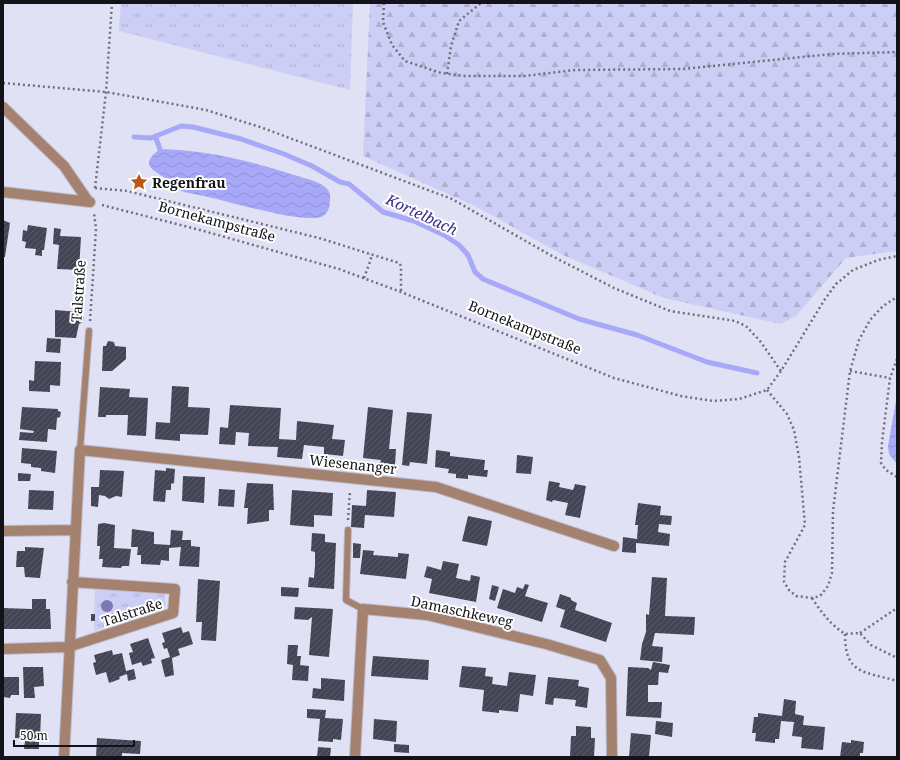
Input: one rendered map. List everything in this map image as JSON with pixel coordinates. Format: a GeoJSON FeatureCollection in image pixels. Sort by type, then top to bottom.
{"type":"FeatureCollection","features":[{"type":"Feature","properties":{"kind":"street"},"geometry":{"type":"LineString","coordinates":[[3,107],[64,166],[91,202]]}},
{"type":"Feature","properties":{"kind":"street"},"geometry":{"type":"LineString","coordinates":[[3,192],[91,202]]}},
{"type":"Feature","properties":{"kind":"street","name":"Wiesenanger"},"geometry":{"type":"LineString","coordinates":[[80,450],[436,487],[614,546]]}},
{"type":"Feature","properties":{"kind":"street","name":"Talstraße"},"geometry":{"type":"LineString","coordinates":[[64,757],[68,647],[80,450]]}},
{"type":"Feature","properties":{"kind":"street"},"geometry":{"type":"LineString","coordinates":[[3,531],[75,530]]}},
{"type":"Feature","properties":{"kind":"street","name":"Talstraße"},"geometry":{"type":"LineString","coordinates":[[68,647],[174,613],[175,589],[72,582]]}},
{"type":"Feature","properties":{"kind":"street"},"geometry":{"type":"LineString","coordinates":[[355,757],[363,609]]}},
{"type":"Feature","properties":{"kind":"street","name":"Damaschkeweg"},"geometry":{"type":"LineString","coordinates":[[363,609],[427,615],[546,644],[600,660],[612,678],[612,757]]}},
{"type":"Feature","properties":{"kind":"street"},"geometry":{"type":"LineString","coordinates":[[3,649],[68,647]]}},
{"type":"Feature","properties":{"kind":"lane","name":"Talstraße"},"geometry":{"type":"LineString","coordinates":[[80,450],[89,331]]}},
{"type":"Feature","properties":{"kind":"lane"},"geometry":{"type":"LineString","coordinates":[[348,530],[346,600],[363,609]]}},
{"type":"Feature","properties":{"kind":"path","name":"Talstraße"},"geometry":{"type":"LineString","coordinates":[[89,331],[96,229],[91,202],[95,188],[106,92],[112,3]]}},
{"type":"Feature","properties":{"kind":"path"},"geometry":{"type":"LineString","coordinates":[[384,3],[383,22],[392,45],[405,61],[447,74],[524,76],[575,70],[682,69],[832,54],[897,52]]}},
{"type":"Feature","properties":{"kind":"path"},"geometry":{"type":"LineString","coordinates":[[447,74],[452,46],[459,21],[481,3]]}},
{"type":"Feature","properties":{"kind":"path"},"geometry":{"type":"LineString","coordinates":[[3,83],[106,92],[206,110],[263,128],[452,199],[552,256],[614,288],[670,311],[735,321],[746,326],[760,341],[781,371]]}},
{"type":"Feature","properties":{"kind":"path"},"geometry":{"type":"LineString","coordinates":[[95,188],[127,191],[318,238],[399,263],[401,266],[401,292]]}},
{"type":"Feature","properties":{"kind":"path","name":"Bornekampstraße"},"geometry":{"type":"LineString","coordinates":[[91,202],[266,248],[339,269],[401,292],[614,378],[681,396],[713,401],[739,400],[767,390]]}},
{"type":"Feature","properties":{"kind":"path"},"geometry":{"type":"LineString","coordinates":[[364,278],[372,259],[370,254]]}},
{"type":"Feature","properties":{"kind":"path"},"geometry":{"type":"LineString","coordinates":[[897,256],[878,260],[852,270],[836,284],[825,299],[781,371],[767,390],[787,414],[794,430],[799,457],[805,525],[786,562],[784,582],[789,590],[796,596],[812,598],[820,596],[828,586],[832,573],[833,511],[850,371],[859,340],[870,320],[883,306],[897,297]]}},
{"type":"Feature","properties":{"kind":"path"},"geometry":{"type":"LineString","coordinates":[[897,359],[890,378],[882,442],[882,463],[886,470],[897,477]]}},
{"type":"Feature","properties":{"kind":"path"},"geometry":{"type":"LineString","coordinates":[[850,371],[890,378]]}},
{"type":"Feature","properties":{"kind":"path"},"geometry":{"type":"LineString","coordinates":[[348,530],[351,478]]}},
{"type":"Feature","properties":{"kind":"path"},"geometry":{"type":"LineString","coordinates":[[812,598],[821,613],[836,628],[845,634],[860,633],[897,608]]}},
{"type":"Feature","properties":{"kind":"path"},"geometry":{"type":"LineString","coordinates":[[860,633],[871,645],[897,658]]}},
{"type":"Feature","properties":{"kind":"path"},"geometry":{"type":"LineString","coordinates":[[845,634],[847,658],[854,667],[897,681]]}},
{"type":"Feature","properties":{"kind":"green space"},"geometry":{"type":"Polygon","coordinates":[[[121,3],[353,3],[350,90],[119,31],[121,3]]]}},
{"type":"Feature","properties":{"kind":"green space"},"geometry":{"type":"Polygon","coordinates":[[[370,3],[897,3],[897,251],[846,258],[796,316],[781,324],[664,298],[563,255],[475,206],[363,156],[370,3]]]}},
{"type":"Feature","properties":{"kind":"green space"},"geometry":{"type":"Polygon","coordinates":[[[95,589],[160,592],[165,595],[166,605],[161,610],[94,631],[95,589]]]}},
{"type":"Feature","properties":{"kind":"water"},"geometry":{"type":"Polygon","coordinates":[[[160,149],[228,157],[312,180],[324,186],[329,191],[330,205],[325,214],[321,217],[298,217],[283,215],[184,192],[150,167],[149,160],[160,149]]]}},
{"type":"Feature","properties":{"kind":"water"},"geometry":{"type":"Polygon","coordinates":[[[897,395],[897,464],[889,454],[888,446],[897,395]]]}},
{"type":"Feature","properties":{"kind":"building"},"geometry":{"type":"Polygon","coordinates":[[[3,220],[10,223],[5,257],[3,257],[3,220]]]}},
{"type":"Feature","properties":{"kind":"building"},"geometry":{"type":"Polygon","coordinates":[[[28,225],[47,228],[42,256],[35,255],[36,249],[25,248],[26,242],[22,241],[23,230],[27,231],[28,225]]]}},
{"type":"Feature","properties":{"kind":"building"},"geometry":{"type":"Polygon","coordinates":[[[54,228],[61,229],[60,236],[81,237],[79,270],[57,269],[59,245],[53,244],[54,228]]]}},
{"type":"Feature","properties":{"kind":"building"},"geometry":{"type":"Polygon","coordinates":[[[55,310],[79,312],[79,315],[84,317],[83,322],[79,324],[76,338],[55,337],[55,310]]]}},
{"type":"Feature","properties":{"kind":"building"},"geometry":{"type":"Polygon","coordinates":[[[47,338],[61,339],[60,353],[46,352],[47,338]]]}},
{"type":"Feature","properties":{"kind":"building"},"geometry":{"type":"Polygon","coordinates":[[[108,341],[114,342],[115,346],[126,347],[126,359],[112,371],[102,371],[103,346],[106,346],[108,341]]]}},
{"type":"Feature","properties":{"kind":"building"},"geometry":{"type":"Polygon","coordinates":[[[35,361],[61,362],[60,386],[50,385],[50,392],[29,391],[29,380],[34,381],[35,361]]]}},
{"type":"Feature","properties":{"kind":"building"},"geometry":{"type":"Polygon","coordinates":[[[172,386],[189,387],[188,407],[210,408],[208,435],[180,434],[180,441],[155,439],[156,422],[170,423],[172,386]]]}},
{"type":"Feature","properties":{"kind":"building"},"geometry":{"type":"Polygon","coordinates":[[[100,387],[130,389],[129,397],[148,398],[146,436],[127,435],[128,415],[106,415],[106,417],[98,417],[100,387]]]}},
{"type":"Feature","properties":{"kind":"building"},"geometry":{"type":"Polygon","coordinates":[[[230,405],[281,408],[279,439],[296,440],[297,421],[334,425],[332,439],[345,440],[343,456],[324,454],[324,447],[304,445],[302,459],[277,457],[278,447],[248,446],[249,433],[236,432],[235,445],[219,444],[220,427],[228,428],[230,405]]]}},
{"type":"Feature","properties":{"kind":"building"},"geometry":{"type":"Polygon","coordinates":[[[22,407],[58,409],[58,411],[61,412],[60,417],[57,418],[56,430],[48,429],[47,442],[19,440],[20,432],[33,433],[34,431],[20,429],[22,407]]]}},
{"type":"Feature","properties":{"kind":"building"},"geometry":{"type":"Polygon","coordinates":[[[368,407],[393,410],[389,449],[396,449],[395,465],[380,463],[381,460],[363,458],[368,407]]]}},
{"type":"Feature","properties":{"kind":"building"},"geometry":{"type":"Polygon","coordinates":[[[407,412],[432,414],[427,464],[410,462],[409,466],[402,465],[407,412]]]}},
{"type":"Feature","properties":{"kind":"building"},"geometry":{"type":"Polygon","coordinates":[[[22,448],[57,451],[55,473],[41,471],[41,468],[31,467],[31,464],[21,463],[22,448]]]}},
{"type":"Feature","properties":{"kind":"building"},"geometry":{"type":"Polygon","coordinates":[[[436,450],[450,452],[450,456],[485,460],[484,470],[488,470],[487,477],[468,475],[468,479],[456,478],[456,474],[448,473],[449,469],[435,467],[436,450]]]}},
{"type":"Feature","properties":{"kind":"building"},"geometry":{"type":"Polygon","coordinates":[[[517,455],[533,457],[531,474],[516,473],[517,455]]]}},
{"type":"Feature","properties":{"kind":"building"},"geometry":{"type":"Polygon","coordinates":[[[166,468],[175,469],[174,483],[171,484],[171,490],[166,490],[165,502],[153,501],[155,470],[166,471],[166,468]]]}},
{"type":"Feature","properties":{"kind":"building"},"geometry":{"type":"Polygon","coordinates":[[[100,470],[124,471],[122,497],[116,496],[109,499],[105,496],[99,495],[98,507],[91,506],[91,487],[99,487],[100,470]]]}},
{"type":"Feature","properties":{"kind":"building"},"geometry":{"type":"Polygon","coordinates":[[[18,473],[31,474],[30,481],[18,481],[18,473]]]}},
{"type":"Feature","properties":{"kind":"building"},"geometry":{"type":"Polygon","coordinates":[[[183,476],[205,477],[204,503],[182,501],[183,476]]]}},
{"type":"Feature","properties":{"kind":"building"},"geometry":{"type":"Polygon","coordinates":[[[549,481],[560,483],[559,487],[573,490],[575,484],[586,486],[580,518],[565,515],[568,503],[546,500],[549,481]]]}},
{"type":"Feature","properties":{"kind":"building"},"geometry":{"type":"Polygon","coordinates":[[[247,483],[273,484],[274,510],[269,510],[269,521],[247,524],[248,508],[244,508],[247,483]]]}},
{"type":"Feature","properties":{"kind":"building"},"geometry":{"type":"Polygon","coordinates":[[[219,489],[235,490],[234,507],[218,506],[219,489]]]}},
{"type":"Feature","properties":{"kind":"building"},"geometry":{"type":"Polygon","coordinates":[[[29,490],[54,491],[53,510],[28,509],[29,490]]]}},
{"type":"Feature","properties":{"kind":"building"},"geometry":{"type":"Polygon","coordinates":[[[292,490],[333,493],[332,516],[314,515],[314,527],[290,525],[292,490]]]}},
{"type":"Feature","properties":{"kind":"building"},"geometry":{"type":"Polygon","coordinates":[[[367,490],[396,492],[394,517],[365,515],[364,528],[351,527],[352,505],[366,506],[367,490]]]}},
{"type":"Feature","properties":{"kind":"building"},"geometry":{"type":"Polygon","coordinates":[[[638,503],[661,506],[660,515],[672,516],[671,525],[659,524],[658,532],[670,534],[669,546],[636,543],[636,553],[622,552],[623,537],[637,539],[638,525],[635,525],[638,503]]]}},
{"type":"Feature","properties":{"kind":"building"},"geometry":{"type":"Polygon","coordinates":[[[468,516],[492,521],[487,546],[462,541],[468,516]]]}},
{"type":"Feature","properties":{"kind":"building"},"geometry":{"type":"Polygon","coordinates":[[[104,523],[115,525],[114,548],[131,549],[129,566],[122,566],[121,568],[102,567],[103,559],[99,559],[100,546],[97,546],[98,524],[104,523]]]}},
{"type":"Feature","properties":{"kind":"building"},"geometry":{"type":"Polygon","coordinates":[[[132,529],[154,532],[154,544],[170,545],[171,530],[183,531],[182,540],[191,540],[191,546],[200,547],[199,567],[179,566],[181,547],[169,548],[169,561],[161,560],[160,565],[141,564],[141,555],[137,555],[138,547],[131,547],[132,529]]]}},
{"type":"Feature","properties":{"kind":"building"},"geometry":{"type":"Polygon","coordinates":[[[312,533],[325,534],[325,542],[336,543],[334,589],[308,587],[309,577],[314,578],[315,565],[315,552],[311,551],[312,533]]]}},
{"type":"Feature","properties":{"kind":"building"},"geometry":{"type":"Polygon","coordinates":[[[353,543],[361,544],[360,558],[353,558],[353,543]]]}},
{"type":"Feature","properties":{"kind":"building"},"geometry":{"type":"Polygon","coordinates":[[[25,547],[44,548],[40,578],[25,577],[24,567],[16,567],[17,551],[25,551],[25,547]]]}},
{"type":"Feature","properties":{"kind":"building"},"geometry":{"type":"Polygon","coordinates":[[[363,550],[374,551],[373,555],[398,557],[398,553],[409,554],[406,579],[360,574],[363,550]]]}},
{"type":"Feature","properties":{"kind":"building"},"geometry":{"type":"Polygon","coordinates":[[[443,561],[459,564],[456,578],[470,581],[471,575],[480,577],[476,602],[429,593],[432,579],[424,577],[427,566],[441,570],[443,561]]]}},
{"type":"Feature","properties":{"kind":"building"},"geometry":{"type":"Polygon","coordinates":[[[652,577],[667,578],[665,616],[695,617],[694,635],[655,633],[652,646],[663,647],[662,662],[640,660],[642,644],[646,632],[646,614],[649,615],[652,577]]]}},
{"type":"Feature","properties":{"kind":"building"},"geometry":{"type":"Polygon","coordinates":[[[198,579],[220,581],[216,641],[201,640],[202,622],[196,622],[198,579]]]}},
{"type":"Feature","properties":{"kind":"building"},"geometry":{"type":"Polygon","coordinates":[[[525,584],[529,585],[525,596],[548,603],[542,622],[497,608],[503,589],[515,593],[517,587],[523,589],[525,584]]]}},
{"type":"Feature","properties":{"kind":"building"},"geometry":{"type":"Polygon","coordinates":[[[492,585],[499,587],[495,601],[489,599],[492,585]]]}},
{"type":"Feature","properties":{"kind":"building"},"geometry":{"type":"Polygon","coordinates":[[[281,587],[299,588],[298,597],[281,596],[281,587]]]}},
{"type":"Feature","properties":{"kind":"building"},"geometry":{"type":"Polygon","coordinates":[[[560,594],[571,598],[571,600],[577,603],[575,610],[612,623],[606,642],[560,627],[565,610],[556,607],[560,594]]]}},
{"type":"Feature","properties":{"kind":"building"},"geometry":{"type":"Polygon","coordinates":[[[32,599],[46,599],[46,609],[50,609],[51,629],[3,629],[3,608],[32,609],[32,599]]]}},
{"type":"Feature","properties":{"kind":"building"},"geometry":{"type":"Polygon","coordinates":[[[295,607],[333,609],[329,657],[309,655],[312,617],[308,620],[294,619],[295,607]]]}},
{"type":"Feature","properties":{"kind":"building"},"geometry":{"type":"Polygon","coordinates":[[[91,614],[95,614],[95,621],[91,621],[91,614]]]}},
{"type":"Feature","properties":{"kind":"building"},"geometry":{"type":"Polygon","coordinates":[[[181,627],[183,633],[189,631],[193,644],[178,649],[180,655],[172,658],[174,675],[165,677],[161,660],[170,657],[167,648],[164,649],[162,643],[165,642],[162,633],[181,627]]]}},
{"type":"Feature","properties":{"kind":"building"},"geometry":{"type":"Polygon","coordinates":[[[148,638],[155,658],[151,659],[152,663],[143,666],[141,662],[132,665],[129,653],[133,652],[130,644],[148,638]]]}},
{"type":"Feature","properties":{"kind":"building"},"geometry":{"type":"Polygon","coordinates":[[[288,645],[298,645],[297,656],[301,656],[300,665],[309,666],[308,681],[292,680],[293,665],[287,664],[288,645]]]}},
{"type":"Feature","properties":{"kind":"building"},"geometry":{"type":"Polygon","coordinates":[[[112,650],[113,655],[122,653],[126,671],[134,669],[136,679],[128,681],[127,674],[119,677],[120,679],[109,683],[106,672],[96,675],[93,663],[96,662],[94,655],[112,650]]]}},
{"type":"Feature","properties":{"kind":"building"},"geometry":{"type":"Polygon","coordinates":[[[373,656],[429,660],[428,680],[371,676],[373,656]]]}},
{"type":"Feature","properties":{"kind":"building"},"geometry":{"type":"Polygon","coordinates":[[[653,662],[670,665],[668,673],[659,672],[658,685],[648,685],[648,702],[662,702],[661,718],[626,716],[628,667],[648,668],[651,670],[653,662]]]}},
{"type":"Feature","properties":{"kind":"building"},"geometry":{"type":"Polygon","coordinates":[[[462,666],[486,668],[485,676],[493,677],[492,684],[507,686],[509,672],[536,675],[533,696],[520,694],[518,712],[499,710],[499,713],[482,711],[484,690],[459,687],[462,666]]]}},
{"type":"Feature","properties":{"kind":"building"},"geometry":{"type":"Polygon","coordinates":[[[23,667],[43,667],[44,686],[34,687],[35,698],[24,698],[23,667]]]}},
{"type":"Feature","properties":{"kind":"building"},"geometry":{"type":"Polygon","coordinates":[[[3,677],[19,677],[19,695],[11,695],[10,698],[3,697],[3,677]]]}},
{"type":"Feature","properties":{"kind":"building"},"geometry":{"type":"Polygon","coordinates":[[[548,677],[579,680],[578,686],[589,688],[587,708],[575,706],[576,700],[554,698],[553,705],[545,704],[548,677]]]}},
{"type":"Feature","properties":{"kind":"building"},"geometry":{"type":"Polygon","coordinates":[[[321,678],[345,680],[344,701],[312,698],[313,688],[321,689],[321,678]]]}},
{"type":"Feature","properties":{"kind":"building"},"geometry":{"type":"Polygon","coordinates":[[[784,699],[796,701],[795,714],[804,716],[803,725],[825,727],[823,750],[801,748],[802,737],[792,736],[794,722],[781,721],[779,739],[775,739],[775,743],[755,741],[756,733],[752,733],[754,717],[758,717],[758,713],[782,716],[784,699]]]}},
{"type":"Feature","properties":{"kind":"building"},"geometry":{"type":"Polygon","coordinates":[[[307,709],[326,710],[325,718],[343,719],[341,740],[333,739],[333,742],[318,741],[320,719],[307,718],[307,709]]]}},
{"type":"Feature","properties":{"kind":"building"},"geometry":{"type":"Polygon","coordinates":[[[16,713],[41,714],[40,739],[15,738],[16,713]]]}},
{"type":"Feature","properties":{"kind":"building"},"geometry":{"type":"Polygon","coordinates":[[[374,719],[397,721],[396,742],[373,739],[374,719]]]}},
{"type":"Feature","properties":{"kind":"building"},"geometry":{"type":"Polygon","coordinates":[[[656,721],[673,723],[672,737],[655,734],[656,721]]]}},
{"type":"Feature","properties":{"kind":"building"},"geometry":{"type":"Polygon","coordinates":[[[576,726],[591,727],[591,738],[595,738],[594,757],[570,756],[571,736],[576,736],[576,726]]]}},
{"type":"Feature","properties":{"kind":"building"},"geometry":{"type":"Polygon","coordinates":[[[631,733],[651,735],[649,757],[629,757],[631,733]]]}},
{"type":"Feature","properties":{"kind":"building"},"geometry":{"type":"Polygon","coordinates":[[[97,738],[141,741],[140,754],[122,753],[122,757],[96,757],[97,738]]]}},
{"type":"Feature","properties":{"kind":"building"},"geometry":{"type":"Polygon","coordinates":[[[851,740],[864,742],[863,753],[860,753],[860,757],[840,757],[842,742],[851,743],[851,740]]]}},
{"type":"Feature","properties":{"kind":"building"},"geometry":{"type":"Polygon","coordinates":[[[25,741],[39,742],[39,749],[24,749],[25,741]]]}},
{"type":"Feature","properties":{"kind":"building"},"geometry":{"type":"Polygon","coordinates":[[[394,744],[409,745],[409,753],[394,752],[394,744]]]}},
{"type":"Feature","properties":{"kind":"building"},"geometry":{"type":"Polygon","coordinates":[[[318,747],[331,748],[330,757],[317,757],[318,747]]]}},
{"type":"Feature","properties":{"kind":"waterway","name":"Kortelbach"},"geometry":{"type":"LineString","coordinates":[[134,137],[151,138],[181,126],[193,127],[241,139],[284,154],[312,166],[340,182],[349,184],[383,212],[414,221],[444,235],[459,245],[468,255],[475,272],[483,279],[579,319],[637,335],[707,362],[757,373]]}},
{"type":"Feature","properties":{"kind":"waterway"},"geometry":{"type":"LineString","coordinates":[[155,136],[160,149]]}},
{"type":"Feature","properties":{"kind":"place","name":"Regenfrau"},"geometry":{"type":"Point","coordinates":[139,182]}}]}
